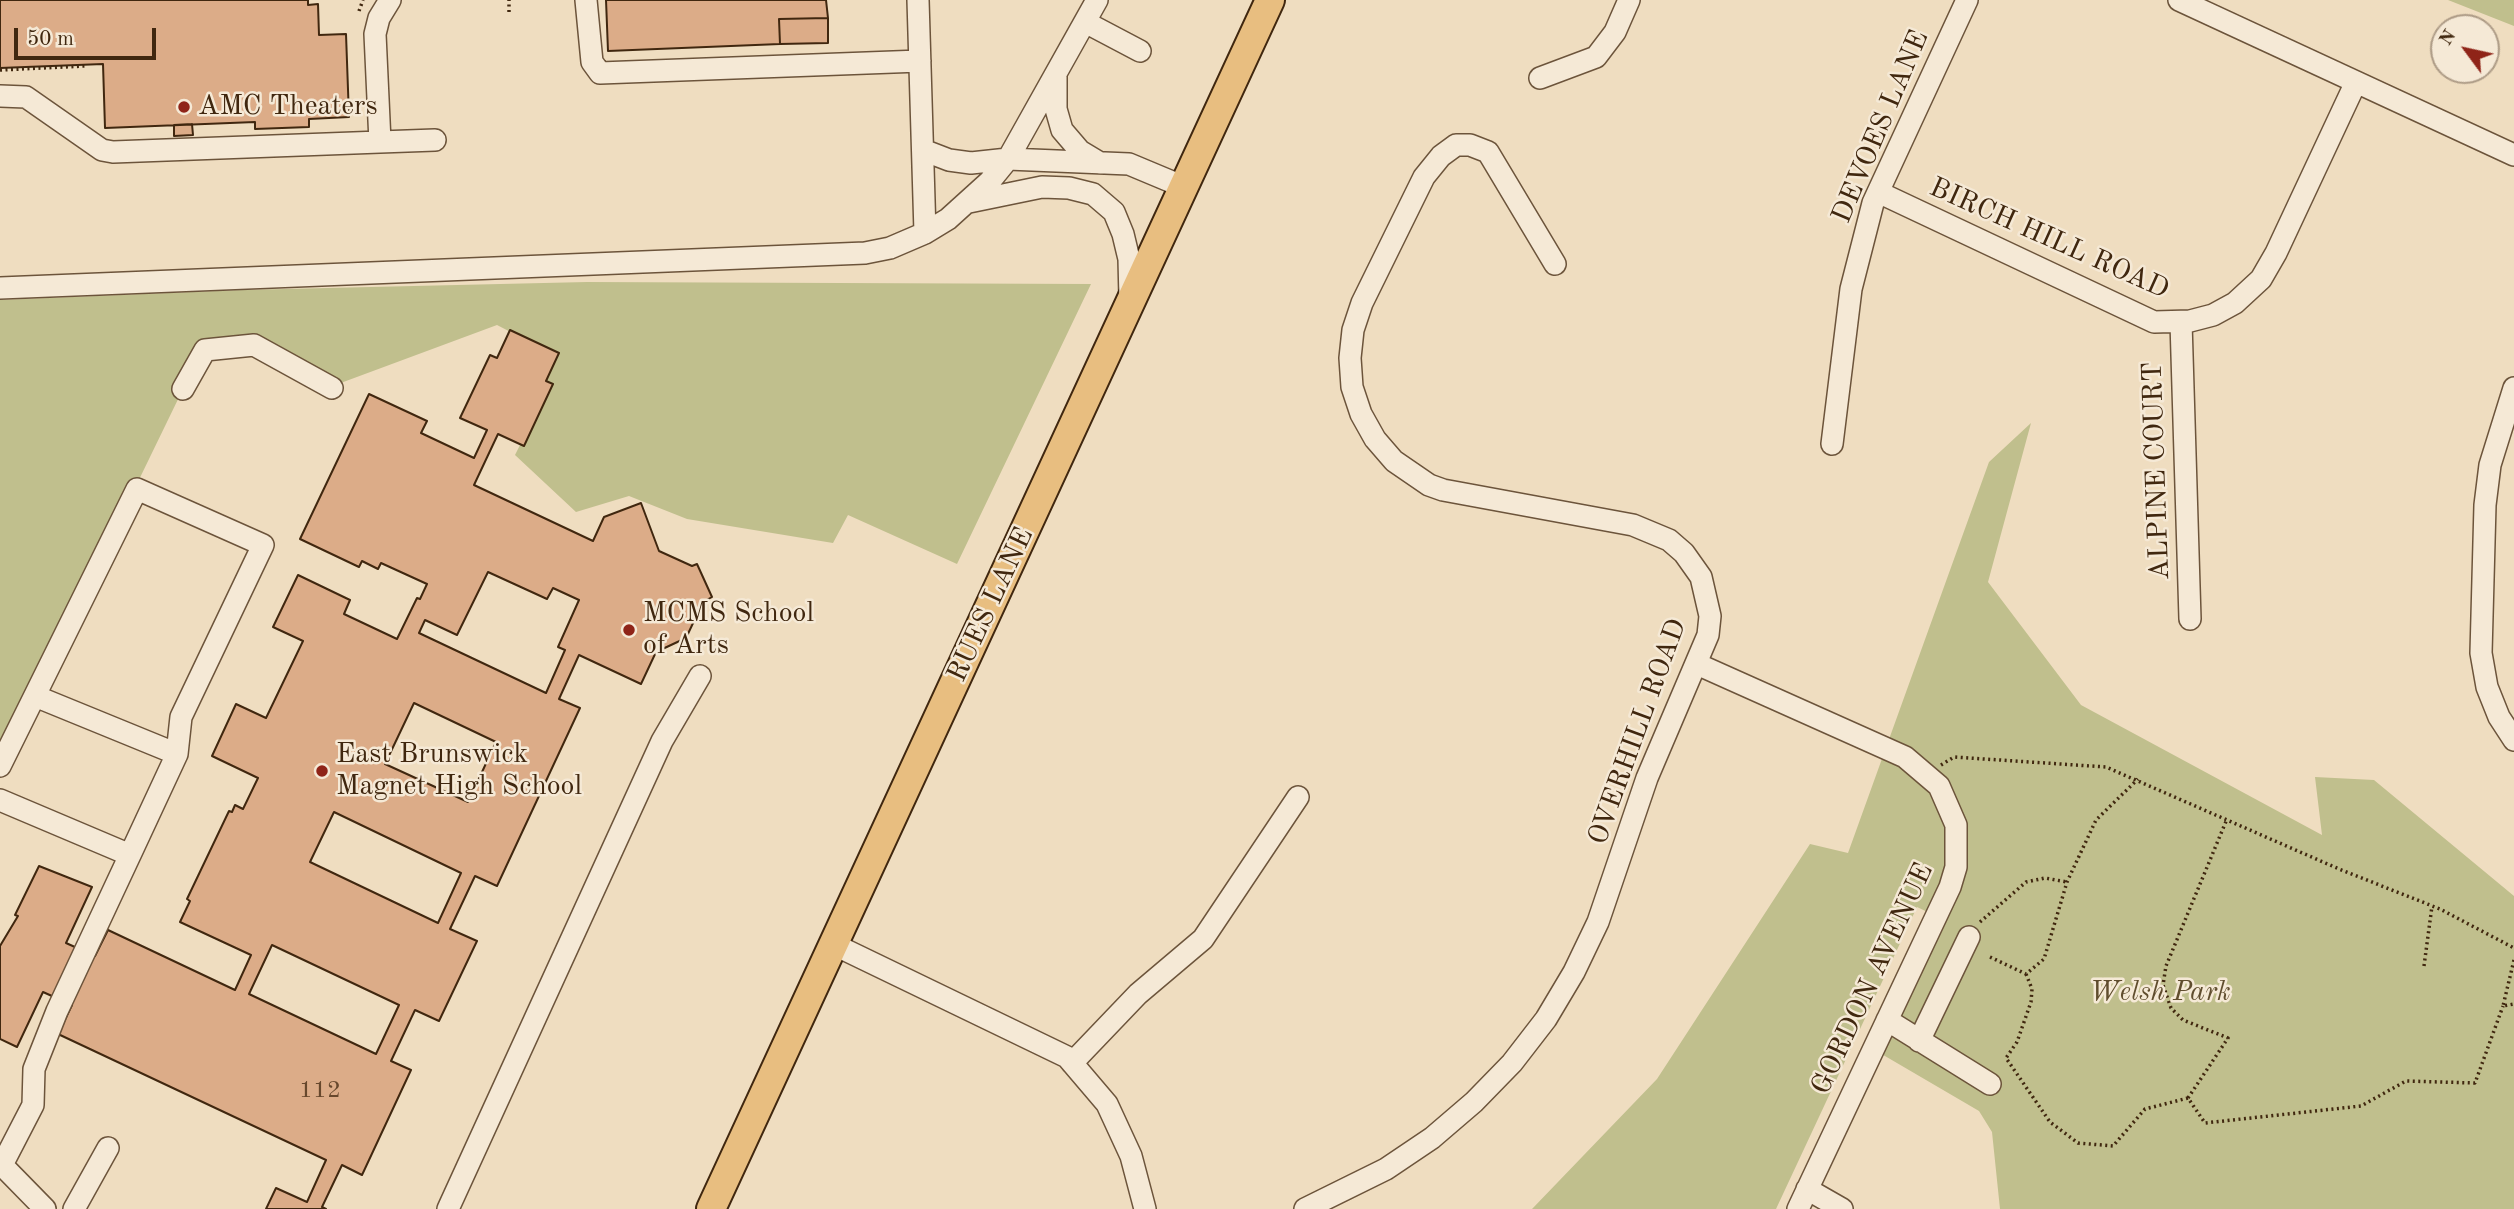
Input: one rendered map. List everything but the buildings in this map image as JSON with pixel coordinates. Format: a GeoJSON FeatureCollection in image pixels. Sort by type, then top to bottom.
{"type":"FeatureCollection","features":[{"type":"Feature","properties":{"kind":"main road","name":"RUES LANE"},"geometry":{"type":"LineString","coordinates":[[711,1209],[1270,0]]}},
{"type":"Feature","properties":{"kind":"street"},"geometry":{"type":"LineString","coordinates":[[380,142],[375,33],[379,18],[390,0]]}},
{"type":"Feature","properties":{"kind":"street"},"geometry":{"type":"LineString","coordinates":[[586,0],[592,62],[600,73],[920,61]]}},
{"type":"Feature","properties":{"kind":"street"},"geometry":{"type":"LineString","coordinates":[[918,0],[926,233]]}},
{"type":"Feature","properties":{"kind":"street"},"geometry":{"type":"LineString","coordinates":[[0,288],[865,253],[890,248],[926,233],[970,202],[1008,159],[1097,0]]}},
{"type":"Feature","properties":{"kind":"street"},"geometry":{"type":"LineString","coordinates":[[1541,78],[1596,57],[1615,32],[1629,0]]}},
{"type":"Feature","properties":{"kind":"street","name":"DEVOES LANE"},"geometry":{"type":"LineString","coordinates":[[1832,444],[1852,289],[1860,248],[1878,192],[1967,0]]}},
{"type":"Feature","properties":{"kind":"street"},"geometry":{"type":"LineString","coordinates":[[2179,0],[2514,155]]}},
{"type":"Feature","properties":{"kind":"street"},"geometry":{"type":"LineString","coordinates":[[1084,22],[1140,51]]}},
{"type":"Feature","properties":{"kind":"street"},"geometry":{"type":"LineString","coordinates":[[1056,73],[1056,109],[1062,130],[1080,151],[1102,164]]}},
{"type":"Feature","properties":{"kind":"street","name":"BIRCH HILL ROAD"},"geometry":{"type":"LineString","coordinates":[[1878,192],[2154,322],[2181,322],[2213,315],[2235,303],[2261,279],[2276,253],[2356,82]]}},
{"type":"Feature","properties":{"kind":"street"},"geometry":{"type":"LineString","coordinates":[[0,96],[26,97],[102,150],[113,152],[435,140]]}},
{"type":"Feature","properties":{"kind":"street","name":"OVERHILL ROAD"},"geometry":{"type":"LineString","coordinates":[[1305,1209],[1347,1201],[1420,1146],[1474,1102],[1512,1063],[1546,1019],[1574,972],[1598,922],[1647,778],[1708,635],[1707,596],[1696,569],[1669,540],[1633,525],[1436,488],[1394,461],[1375,439],[1361,414],[1350,368],[1353,330],[1362,303],[1424,177],[1440,156],[1457,145],[1470,145],[1488,152],[1555,264]]}},
{"type":"Feature","properties":{"kind":"street"},"geometry":{"type":"LineString","coordinates":[[923,150],[949,160],[971,163],[1008,159],[1129,164],[1184,187]]}},
{"type":"Feature","properties":{"kind":"street"},"geometry":{"type":"LineString","coordinates":[[970,202],[1042,187],[1069,188],[1093,194],[1114,212],[1124,234],[1129,258],[1130,303]]}},
{"type":"Feature","properties":{"kind":"street","name":"ALPINE COURT"},"geometry":{"type":"LineString","coordinates":[[2181,322],[2190,619]]}},
{"type":"Feature","properties":{"kind":"street"},"geometry":{"type":"LineString","coordinates":[[183,388],[205,350],[254,345],[332,388]]}},
{"type":"Feature","properties":{"kind":"street"},"geometry":{"type":"LineString","coordinates":[[2514,388],[2490,465],[2484,505],[2481,653],[2487,687],[2499,718],[2514,740]]}},
{"type":"Feature","properties":{"kind":"street"},"geometry":{"type":"LineString","coordinates":[[0,766],[137,489],[263,545],[181,717],[177,754],[57,1011],[34,1069],[33,1105],[1,1164],[45,1209]]}},
{"type":"Feature","properties":{"kind":"street","name":"GORDON AVENUE"},"geometry":{"type":"LineString","coordinates":[[1697,664],[1905,757],[1927,773],[1949,804],[1956,825],[1956,867],[1950,887],[1797,1209]]}},
{"type":"Feature","properties":{"kind":"street"},"geometry":{"type":"LineString","coordinates":[[448,1209],[662,741],[700,676]]}},
{"type":"Feature","properties":{"kind":"street"},"geometry":{"type":"LineString","coordinates":[[35,696],[177,754]]}},
{"type":"Feature","properties":{"kind":"street"},"geometry":{"type":"LineString","coordinates":[[1072,1063],[1138,994],[1203,939],[1298,797]]}},
{"type":"Feature","properties":{"kind":"street"},"geometry":{"type":"LineString","coordinates":[[0,800],[130,855]]}},
{"type":"Feature","properties":{"kind":"street"},"geometry":{"type":"LineString","coordinates":[[1919,1041],[1969,937]]}},
{"type":"Feature","properties":{"kind":"street"},"geometry":{"type":"LineString","coordinates":[[835,945],[1067,1057],[1107,1104],[1130,1156],[1145,1209]]}},
{"type":"Feature","properties":{"kind":"street"},"geometry":{"type":"LineString","coordinates":[[1887,1020],[1990,1084]]}},
{"type":"Feature","properties":{"kind":"street"},"geometry":{"type":"LineString","coordinates":[[74,1209],[108,1148]]}},
{"type":"Feature","properties":{"kind":"street"},"geometry":{"type":"LineString","coordinates":[[1807,1189],[1842,1209]]}},
{"type":"Feature","properties":{"kind":"path"},"geometry":{"type":"LineString","coordinates":[[509,0],[509,12]]}},
{"type":"Feature","properties":{"kind":"path"},"geometry":{"type":"LineString","coordinates":[[0,70],[85,66]]}},
{"type":"Feature","properties":{"kind":"path"},"geometry":{"type":"LineString","coordinates":[[1927,773],[1954,757],[2106,767],[2339,869],[2432,906],[2514,948]]}},
{"type":"Feature","properties":{"kind":"path"},"geometry":{"type":"LineString","coordinates":[[2026,974],[2044,959],[2067,882],[2096,820],[2138,779]]}},
{"type":"Feature","properties":{"kind":"path"},"geometry":{"type":"LineString","coordinates":[[1990,957],[2026,974],[2032,989],[2031,1002],[2017,1042],[2006,1058],[2050,1122],[2078,1143],[2113,1146],[2145,1109],[2188,1098],[2228,1038],[2183,1020],[2171,1007],[2164,985],[2166,965],[2227,818]]}},
{"type":"Feature","properties":{"kind":"path"},"geometry":{"type":"LineString","coordinates":[[1969,937],[1988,912],[2026,882],[2045,878],[2067,882]]}},
{"type":"Feature","properties":{"kind":"path"},"geometry":{"type":"LineString","coordinates":[[2424,966],[2432,906]]}},
{"type":"Feature","properties":{"kind":"path"},"geometry":{"type":"LineString","coordinates":[[2188,1098],[2205,1123],[2361,1106],[2406,1081],[2475,1083],[2503,1006],[2514,960]]}},
{"type":"Feature","properties":{"kind":"path"},"geometry":{"type":"LineString","coordinates":[[2503,1006],[2514,1004]]}},
{"type":"Feature","properties":{"kind":"green space"},"geometry":{"type":"Polygon","coordinates":[[[2448,0],[2514,0],[2514,26],[2500,20],[2500,14],[2484,14],[2448,0]]]}},
{"type":"Feature","properties":{"kind":"green space"},"geometry":{"type":"Polygon","coordinates":[[[587,282],[1091,284],[957,564],[848,515],[833,543],[687,519],[629,496],[576,512],[515,455],[550,385],[544,381],[555,355],[497,325],[338,384],[254,345],[205,350],[183,389],[0,766],[0,300],[241,290],[587,282]]]}},
{"type":"Feature","properties":{"kind":"green space","name":"Welsh Park"},"geometry":{"type":"Polygon","coordinates":[[[2031,423],[1988,582],[2081,705],[2322,835],[2315,777],[2374,780],[2514,896],[2514,1209],[2000,1209],[1992,1132],[1979,1111],[1873,1049],[1936,916],[1917,907],[1776,1209],[1532,1209],[1657,1079],[1810,844],[1848,853],[1989,462],[2031,423]]]}},
{"type":"Feature","properties":{"kind":"place","name":"AMC Theaters"},"geometry":{"type":"Point","coordinates":[184,107]}},
{"type":"Feature","properties":{"kind":"place","name":"MCMS School of Arts"},"geometry":{"type":"Point","coordinates":[629,630]}},
{"type":"Feature","properties":{"kind":"place","name":"East Brunswick Magnet High School"},"geometry":{"type":"Point","coordinates":[322,771]}}]}
